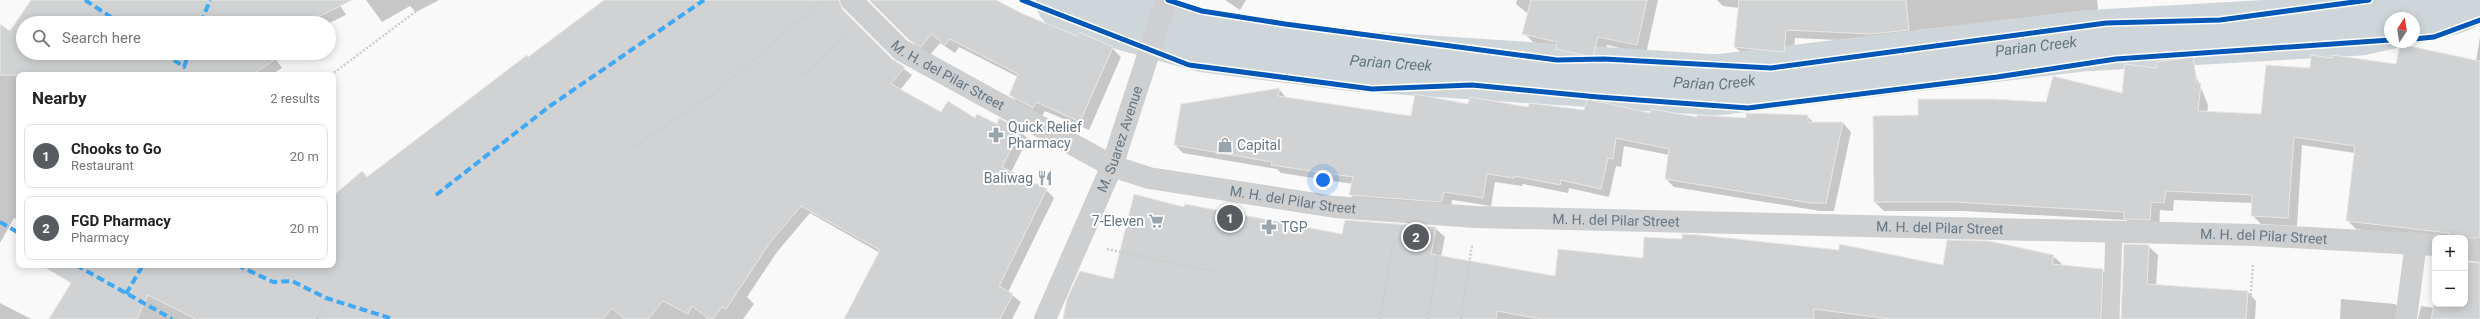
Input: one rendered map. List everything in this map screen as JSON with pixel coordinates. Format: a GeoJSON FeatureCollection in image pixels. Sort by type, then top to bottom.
{"type":"FeatureCollection","features":[{"type":"Feature","properties":{"kind":"street","name":"M. H. del Pilar Street"},"geometry":{"type":"LineString","coordinates":[[851,0],[901,50],[1112,166],[1149,178],[1335,207],[1476,217],[2247,235],[2425,244]]}},
{"type":"Feature","properties":{"kind":"street","name":"M. Suarez Avenue"},"geometry":{"type":"LineString","coordinates":[[1045,319],[1112,166],[1164,3]]}},
{"type":"Feature","properties":{"kind":"street"},"geometry":{"type":"LineString","coordinates":[[2406,319],[2425,244]]}},
{"type":"Feature","properties":{"kind":"street"},"geometry":{"type":"LineString","coordinates":[[2468,249],[2480,251]]}},
{"type":"Feature","properties":{"kind":"lane"},"geometry":{"type":"LineString","coordinates":[[2111,319],[2114,233]]}},
{"type":"Feature","properties":{"kind":"path"},"geometry":{"type":"LineString","coordinates":[[335,72],[430,0]]}},
{"type":"Feature","properties":{"kind":"path"},"geometry":{"type":"LineString","coordinates":[[629,149],[714,94],[822,0]]}},
{"type":"Feature","properties":{"kind":"path"},"geometry":{"type":"LineString","coordinates":[[802,76],[867,16]]}},
{"type":"Feature","properties":{"kind":"path"},"geometry":{"type":"LineString","coordinates":[[1380,319],[1399,212]]}},
{"type":"Feature","properties":{"kind":"path"},"geometry":{"type":"LineString","coordinates":[[1428,319],[1445,215]]}},
{"type":"Feature","properties":{"kind":"path"},"geometry":{"type":"LineString","coordinates":[[1461,319],[1476,217]]}},
{"type":"Feature","properties":{"kind":"path"},"geometry":{"type":"LineString","coordinates":[[1079,243],[1217,272]]}},
{"type":"Feature","properties":{"kind":"path"},"geometry":{"type":"LineString","coordinates":[[2249,319],[2253,260]]}},
{"type":"Feature","properties":{"kind":"path"},"geometry":{"type":"LineString","coordinates":[[316,319],[326,298]]}},
{"type":"Feature","properties":{"kind":"building"},"geometry":{"type":"Polygon","coordinates":[[[31,0],[352,0],[320,16],[20,16],[31,0]]]}},
{"type":"Feature","properties":{"kind":"building"},"geometry":{"type":"Polygon","coordinates":[[[604,0],[839,0],[842,9],[892,59],[905,67],[891,84],[941,112],[948,101],[975,118],[977,114],[997,124],[999,118],[1021,130],[1002,167],[1047,189],[999,286],[1013,294],[1000,319],[844,319],[880,250],[801,206],[769,244],[726,309],[722,307],[713,319],[709,319],[692,306],[688,314],[663,301],[648,319],[625,319],[612,308],[603,319],[196,319],[148,295],[137,319],[49,319],[71,283],[46,268],[336,268],[336,193],[362,171],[367,177],[527,55],[528,57],[604,0]]]}},
{"type":"Feature","properties":{"kind":"building"},"geometry":{"type":"Polygon","coordinates":[[[869,0],[996,0],[1023,14],[1077,36],[1079,32],[1113,47],[1080,122],[1036,102],[1033,108],[1009,95],[1018,74],[950,39],[945,45],[931,34],[921,47],[909,40],[869,0]]]}},
{"type":"Feature","properties":{"kind":"building"},"geometry":{"type":"Polygon","coordinates":[[[1531,0],[1647,0],[1637,45],[1598,37],[1593,57],[1556,49],[1557,42],[1522,34],[1531,0]]]}},
{"type":"Feature","properties":{"kind":"building"},"geometry":{"type":"Polygon","coordinates":[[[1739,0],[1906,0],[1909,30],[1871,34],[1786,30],[1784,52],[1734,47],[1739,0]]]}},
{"type":"Feature","properties":{"kind":"building"},"geometry":{"type":"Polygon","coordinates":[[[16,22],[16,60],[274,60],[256,72],[16,72],[16,75],[0,75],[0,24],[10,31],[16,22]]]}},
{"type":"Feature","properties":{"kind":"building"},"geometry":{"type":"Polygon","coordinates":[[[2399,48],[2419,48],[2480,61],[2480,238],[2468,238],[2468,235],[2449,235],[2449,233],[2346,221],[2355,146],[2294,137],[2288,218],[2251,216],[2252,195],[2166,191],[2164,203],[2151,202],[2150,220],[2124,219],[2124,212],[1954,202],[1874,202],[1873,116],[1918,115],[1918,99],[1991,99],[2046,102],[2053,76],[2122,93],[2125,64],[2156,68],[2157,62],[2193,57],[2197,83],[2201,83],[2198,111],[2261,114],[2266,65],[2310,68],[2311,55],[2332,58],[2332,55],[2396,64],[2399,48]]]}},
{"type":"Feature","properties":{"kind":"building"},"geometry":{"type":"Polygon","coordinates":[[[1280,88],[1278,96],[1411,116],[1415,94],[1468,104],[1470,97],[1528,107],[1529,103],[1584,110],[1587,99],[1650,113],[1651,109],[1697,117],[1697,115],[1746,118],[1746,113],[1808,115],[1808,122],[1843,122],[1826,203],[1811,203],[1665,179],[1669,149],[1616,138],[1613,159],[1608,158],[1601,189],[1561,180],[1560,185],[1514,176],[1514,178],[1487,174],[1483,198],[1444,192],[1442,201],[1440,202],[1349,195],[1353,177],[1271,165],[1272,162],[1174,145],[1181,104],[1280,88]]]}},
{"type":"Feature","properties":{"kind":"building"},"geometry":{"type":"Polygon","coordinates":[[[1134,194],[1184,207],[1185,204],[1342,234],[1345,220],[1436,227],[1431,254],[1555,276],[1558,249],[1643,258],[1644,237],[1682,239],[1682,234],[1700,235],[1839,250],[1839,244],[1943,265],[1947,240],[1989,241],[2054,255],[2052,264],[2103,269],[2101,319],[1891,319],[1814,309],[1814,319],[1542,319],[1497,311],[1496,319],[1063,319],[1067,299],[1080,271],[1113,279],[1134,194]]]}},
{"type":"Feature","properties":{"kind":"building"},"geometry":{"type":"Polygon","coordinates":[[[2124,244],[2149,245],[2147,284],[2248,291],[2246,319],[2121,319],[2124,244]]]}},
{"type":"Feature","properties":{"kind":"building"},"geometry":{"type":"Polygon","coordinates":[[[2468,262],[2480,263],[2480,319],[2431,319],[2434,307],[2468,307],[2468,262]]]}},
{"type":"Feature","properties":{"kind":"waterway","name":"Parian Creek"},"geometry":{"type":"LineString","coordinates":[[1066,0],[1075,6],[1205,42],[1355,61],[1716,85],[2082,41],[2360,25],[2452,4],[2461,0]]}},
{"type":"Feature","properties":{"kind":"marked path"},"geometry":{"type":"LineString","coordinates":[[85,0],[109,16]]}},
{"type":"Feature","properties":{"kind":"marked path"},"geometry":{"type":"LineString","coordinates":[[204,16],[210,0]]}},
{"type":"Feature","properties":{"kind":"marked path"},"geometry":{"type":"LineString","coordinates":[[436,195],[550,106],[704,0]]}},
{"type":"Feature","properties":{"kind":"marked path"},"geometry":{"type":"LineString","coordinates":[[174,60],[184,67],[186,60]]}},
{"type":"Feature","properties":{"kind":"marked path"},"geometry":{"type":"LineString","coordinates":[[0,222],[16,231]]}},
{"type":"Feature","properties":{"kind":"marked path"},"geometry":{"type":"LineString","coordinates":[[81,268],[172,319]]}},
{"type":"Feature","properties":{"kind":"marked path"},"geometry":{"type":"LineString","coordinates":[[126,294],[141,268]]}},
{"type":"Feature","properties":{"kind":"marked path"},"geometry":{"type":"LineString","coordinates":[[243,268],[273,282],[292,281],[326,298],[393,319]]}},
{"type":"Feature","properties":{"kind":"cycle path"},"geometry":{"type":"LineString","coordinates":[[1022,0],[1189,65],[1372,89],[1472,85],[1598,97],[1748,108],[1997,77],[2116,59],[2384,40]]}},
{"type":"Feature","properties":{"kind":"cycle path"},"geometry":{"type":"LineString","coordinates":[[1168,0],[1202,11],[1285,24],[1557,60],[1604,59],[1771,68],[2106,23],[2220,20],[2369,0]]}},
{"type":"Feature","properties":{"kind":"cycle path"},"geometry":{"type":"LineString","coordinates":[[2420,38],[2434,37],[2480,20]]}},
{"type":"Feature","properties":{"kind":"place","name":"Quick Relief Pharmacy"},"geometry":{"type":"Point","coordinates":[996,135]}},
{"type":"Feature","properties":{"kind":"place","name":"Capital"},"geometry":{"type":"Point","coordinates":[1225,145]}},
{"type":"Feature","properties":{"kind":"place","name":"Baliwag"},"geometry":{"type":"Point","coordinates":[1045,178]}},
{"type":"Feature","properties":{"kind":"place","name":"Chooks to Go"},"geometry":{"type":"Point","coordinates":[1230,218]}},
{"type":"Feature","properties":{"kind":"place","name":"7-Eleven"},"geometry":{"type":"Point","coordinates":[1156,221]}},
{"type":"Feature","properties":{"kind":"place","name":"TGP"},"geometry":{"type":"Point","coordinates":[1269,227]}},
{"type":"Feature","properties":{"kind":"place","name":"FGD Pharmacy"},"geometry":{"type":"Point","coordinates":[1416,237]}}]}
